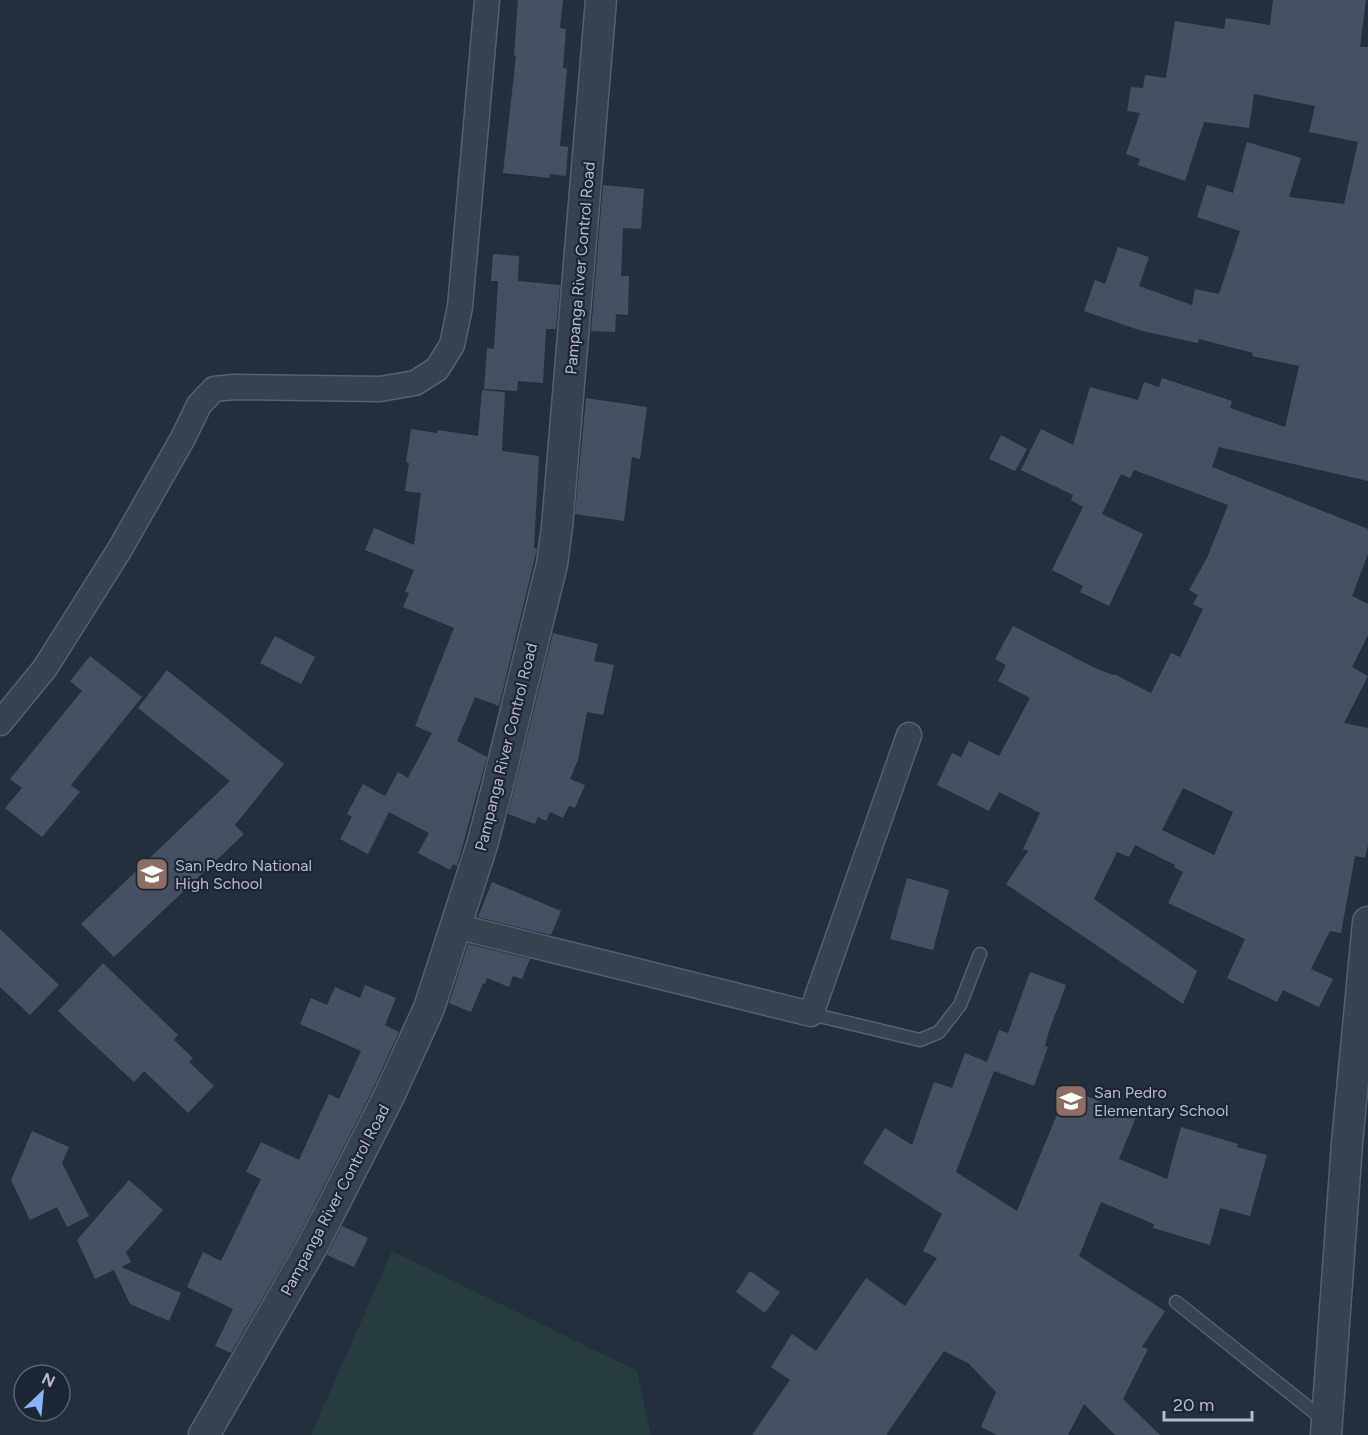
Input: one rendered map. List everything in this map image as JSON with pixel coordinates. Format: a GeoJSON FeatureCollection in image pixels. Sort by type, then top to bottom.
{"type":"FeatureCollection","features":[{"type":"Feature","properties":{"kind":"street"},"geometry":{"type":"LineString","coordinates":[[0,723],[45,668],[120,549],[183,438],[199,405],[214,389],[234,387],[380,389],[415,383],[437,369],[452,345],[460,307],[487,0]]}},
{"type":"Feature","properties":{"kind":"street","name":"Pampanga River Control Road"},"geometry":{"type":"LineString","coordinates":[[204,1435],[313,1245],[389,1096],[429,1008],[482,844],[552,564],[564,458],[601,0]]}},
{"type":"Feature","properties":{"kind":"street"},"geometry":{"type":"LineString","coordinates":[[455,926],[810,1014],[909,735]]}},
{"type":"Feature","properties":{"kind":"street"},"geometry":{"type":"LineString","coordinates":[[1326,1429],[1347,1143],[1368,922]]}},
{"type":"Feature","properties":{"kind":"lane"},"geometry":{"type":"LineString","coordinates":[[810,1014],[920,1040],[939,1032],[960,1005],[980,954]]}},
{"type":"Feature","properties":{"kind":"lane"},"geometry":{"type":"LineString","coordinates":[[1176,1302],[1326,1429]]}},
{"type":"Feature","properties":{"kind":"green space"},"geometry":{"type":"Polygon","coordinates":[[[392,1251],[637,1371],[651,1435],[311,1435],[392,1251]]]}},
{"type":"Feature","properties":{"kind":"building"},"geometry":{"type":"Polygon","coordinates":[[[518,0],[563,0],[560,28],[566,29],[563,68],[567,69],[560,146],[568,147],[566,176],[550,174],[550,178],[503,173],[516,56],[514,56],[518,0]]]}},
{"type":"Feature","properties":{"kind":"building"},"geometry":{"type":"Polygon","coordinates":[[[1273,0],[1366,0],[1360,47],[1368,47],[1368,481],[1219,447],[1212,467],[1368,529],[1368,554],[1352,596],[1368,604],[1368,635],[1352,667],[1368,676],[1344,723],[1368,728],[1368,845],[1365,858],[1355,856],[1341,933],[1330,931],[1311,969],[1333,979],[1319,1007],[1283,990],[1277,1002],[1227,978],[1245,939],[1168,903],[1183,872],[1174,867],[1175,865],[1135,845],[1129,857],[1117,852],[1094,899],[1197,971],[1183,1004],[1006,884],[1028,851],[1023,849],[1040,813],[999,792],[989,811],[937,785],[952,753],[961,757],[969,741],[999,756],[1030,698],[998,681],[1006,665],[995,659],[1013,626],[1095,668],[1114,674],[1151,693],[1171,653],[1180,657],[1203,609],[1193,604],[1198,595],[1189,590],[1207,558],[1228,505],[1134,470],[1130,478],[1121,474],[1102,514],[1143,534],[1109,606],[1080,592],[1083,586],[1052,570],[1083,507],[1071,500],[1073,495],[1021,470],[1041,429],[1073,445],[1090,387],[1138,400],[1144,382],[1159,387],[1162,378],[1232,401],[1230,408],[1285,427],[1299,366],[1252,356],[1253,353],[1199,339],[1198,343],[1142,331],[1084,311],[1095,280],[1105,284],[1118,247],[1149,257],[1139,286],[1192,305],[1195,289],[1219,294],[1240,231],[1197,217],[1207,185],[1233,193],[1247,142],[1301,158],[1289,197],[1344,204],[1358,142],[1309,132],[1315,106],[1254,94],[1249,128],[1204,122],[1185,181],[1138,165],[1140,159],[1126,154],[1140,113],[1127,111],[1131,87],[1143,88],[1145,75],[1166,78],[1175,21],[1224,29],[1226,18],[1270,25],[1273,0]],[[1183,788],[1162,830],[1214,855],[1233,812],[1183,788]]]}},
{"type":"Feature","properties":{"kind":"building"},"geometry":{"type":"Polygon","coordinates":[[[603,185],[644,189],[641,229],[623,228],[621,276],[629,276],[628,315],[616,314],[615,332],[591,331],[603,185]]]}},
{"type":"Feature","properties":{"kind":"building"},"geometry":{"type":"Polygon","coordinates":[[[493,254],[519,256],[518,281],[560,285],[556,329],[546,329],[543,383],[518,381],[517,391],[484,389],[487,348],[494,349],[498,281],[491,281],[493,254]]]}},
{"type":"Feature","properties":{"kind":"building"},"geometry":{"type":"Polygon","coordinates":[[[482,390],[505,392],[502,451],[539,456],[534,548],[537,549],[499,706],[475,697],[457,741],[487,757],[457,866],[453,864],[450,870],[418,853],[429,833],[389,812],[368,854],[340,839],[352,817],[347,814],[363,784],[385,796],[398,772],[408,778],[432,733],[415,726],[454,628],[403,607],[409,593],[405,592],[414,570],[365,550],[374,528],[414,545],[421,493],[405,491],[411,429],[437,433],[438,430],[478,436],[482,390]]]}},
{"type":"Feature","properties":{"kind":"building"},"geometry":{"type":"Polygon","coordinates":[[[586,398],[647,407],[640,459],[632,457],[624,521],[575,514],[586,398]]]}},
{"type":"Feature","properties":{"kind":"building"},"geometry":{"type":"Polygon","coordinates":[[[1001,435],[1027,449],[1015,471],[989,459],[1001,435]]]}},
{"type":"Feature","properties":{"kind":"building"},"geometry":{"type":"Polygon","coordinates":[[[553,633],[598,644],[594,661],[614,665],[603,715],[587,712],[578,760],[570,779],[585,785],[575,808],[569,806],[563,818],[550,812],[546,821],[538,817],[535,824],[508,814],[553,633]]]}},
{"type":"Feature","properties":{"kind":"building"},"geometry":{"type":"Polygon","coordinates":[[[275,636],[315,657],[301,684],[260,663],[275,636]]]}},
{"type":"Feature","properties":{"kind":"building"},"geometry":{"type":"Polygon","coordinates":[[[90,656],[142,697],[71,785],[80,792],[42,837],[5,808],[22,788],[10,779],[82,691],[70,681],[90,656]]]}},
{"type":"Feature","properties":{"kind":"building"},"geometry":{"type":"Polygon","coordinates":[[[167,670],[284,764],[235,825],[244,834],[114,957],[81,924],[230,781],[138,708],[167,670]]]}},
{"type":"Feature","properties":{"kind":"building"},"geometry":{"type":"Polygon","coordinates":[[[907,878],[949,890],[933,950],[890,939],[907,878]]]}},
{"type":"Feature","properties":{"kind":"building"},"geometry":{"type":"Polygon","coordinates":[[[492,882],[561,911],[551,935],[478,917],[492,882]]]}},
{"type":"Feature","properties":{"kind":"building"},"geometry":{"type":"Polygon","coordinates":[[[0,929],[59,985],[30,1015],[0,987],[0,929]]]}},
{"type":"Feature","properties":{"kind":"building"},"geometry":{"type":"Polygon","coordinates":[[[468,944],[530,959],[522,979],[513,976],[509,987],[487,978],[471,1012],[449,1003],[468,944]]]}},
{"type":"Feature","properties":{"kind":"building"},"geometry":{"type":"Polygon","coordinates":[[[103,963],[178,1035],[174,1040],[193,1058],[189,1062],[214,1086],[188,1113],[144,1071],[134,1082],[58,1011],[103,963]]]}},
{"type":"Feature","properties":{"kind":"building"},"geometry":{"type":"Polygon","coordinates":[[[1030,972],[1066,985],[1049,1031],[1045,1046],[1048,1047],[1034,1086],[994,1071],[956,1172],[1017,1211],[1068,1088],[1136,1117],[1119,1159],[1167,1179],[1181,1127],[1267,1155],[1250,1216],[1220,1208],[1210,1245],[1153,1228],[1154,1224],[1101,1202],[1079,1256],[1165,1311],[1142,1347],[1148,1349],[1123,1399],[1160,1435],[1115,1435],[1084,1404],[1068,1435],[997,1435],[981,1427],[996,1392],[968,1363],[944,1351],[886,1435],[752,1435],[790,1380],[771,1367],[792,1334],[816,1351],[866,1278],[905,1306],[937,1258],[923,1251],[942,1214],[863,1163],[885,1128],[912,1145],[934,1082],[952,1088],[965,1053],[987,1062],[999,1030],[1008,1033],[1030,972]]]}},
{"type":"Feature","properties":{"kind":"building"},"geometry":{"type":"Polygon","coordinates":[[[365,985],[396,998],[385,1025],[399,1032],[373,1089],[298,1237],[231,1353],[215,1346],[233,1309],[187,1287],[203,1252],[221,1261],[261,1179],[246,1172],[261,1142],[299,1160],[329,1094],[339,1099],[361,1051],[300,1024],[311,998],[327,1005],[335,987],[360,998],[365,985]]]}},
{"type":"Feature","properties":{"kind":"building"},"geometry":{"type":"Polygon","coordinates":[[[32,1131],[69,1147],[62,1163],[89,1216],[67,1227],[57,1207],[30,1220],[11,1180],[32,1131]]]}},
{"type":"Feature","properties":{"kind":"building"},"geometry":{"type":"Polygon","coordinates":[[[129,1180],[163,1210],[126,1252],[131,1262],[121,1267],[181,1293],[169,1321],[130,1304],[114,1270],[95,1279],[77,1240],[129,1180]]]}},
{"type":"Feature","properties":{"kind":"building"},"geometry":{"type":"Polygon","coordinates":[[[342,1226],[368,1238],[354,1267],[327,1255],[342,1226]]]}},
{"type":"Feature","properties":{"kind":"building"},"geometry":{"type":"Polygon","coordinates":[[[750,1271],[780,1292],[765,1313],[736,1292],[750,1271]]]}},
{"type":"Feature","properties":{"kind":"place","name":"San Pedro National High School"},"geometry":{"type":"Point","coordinates":[152,874]}},
{"type":"Feature","properties":{"kind":"place","name":"San Pedro Elementary School"},"geometry":{"type":"Point","coordinates":[1071,1101]}}]}
